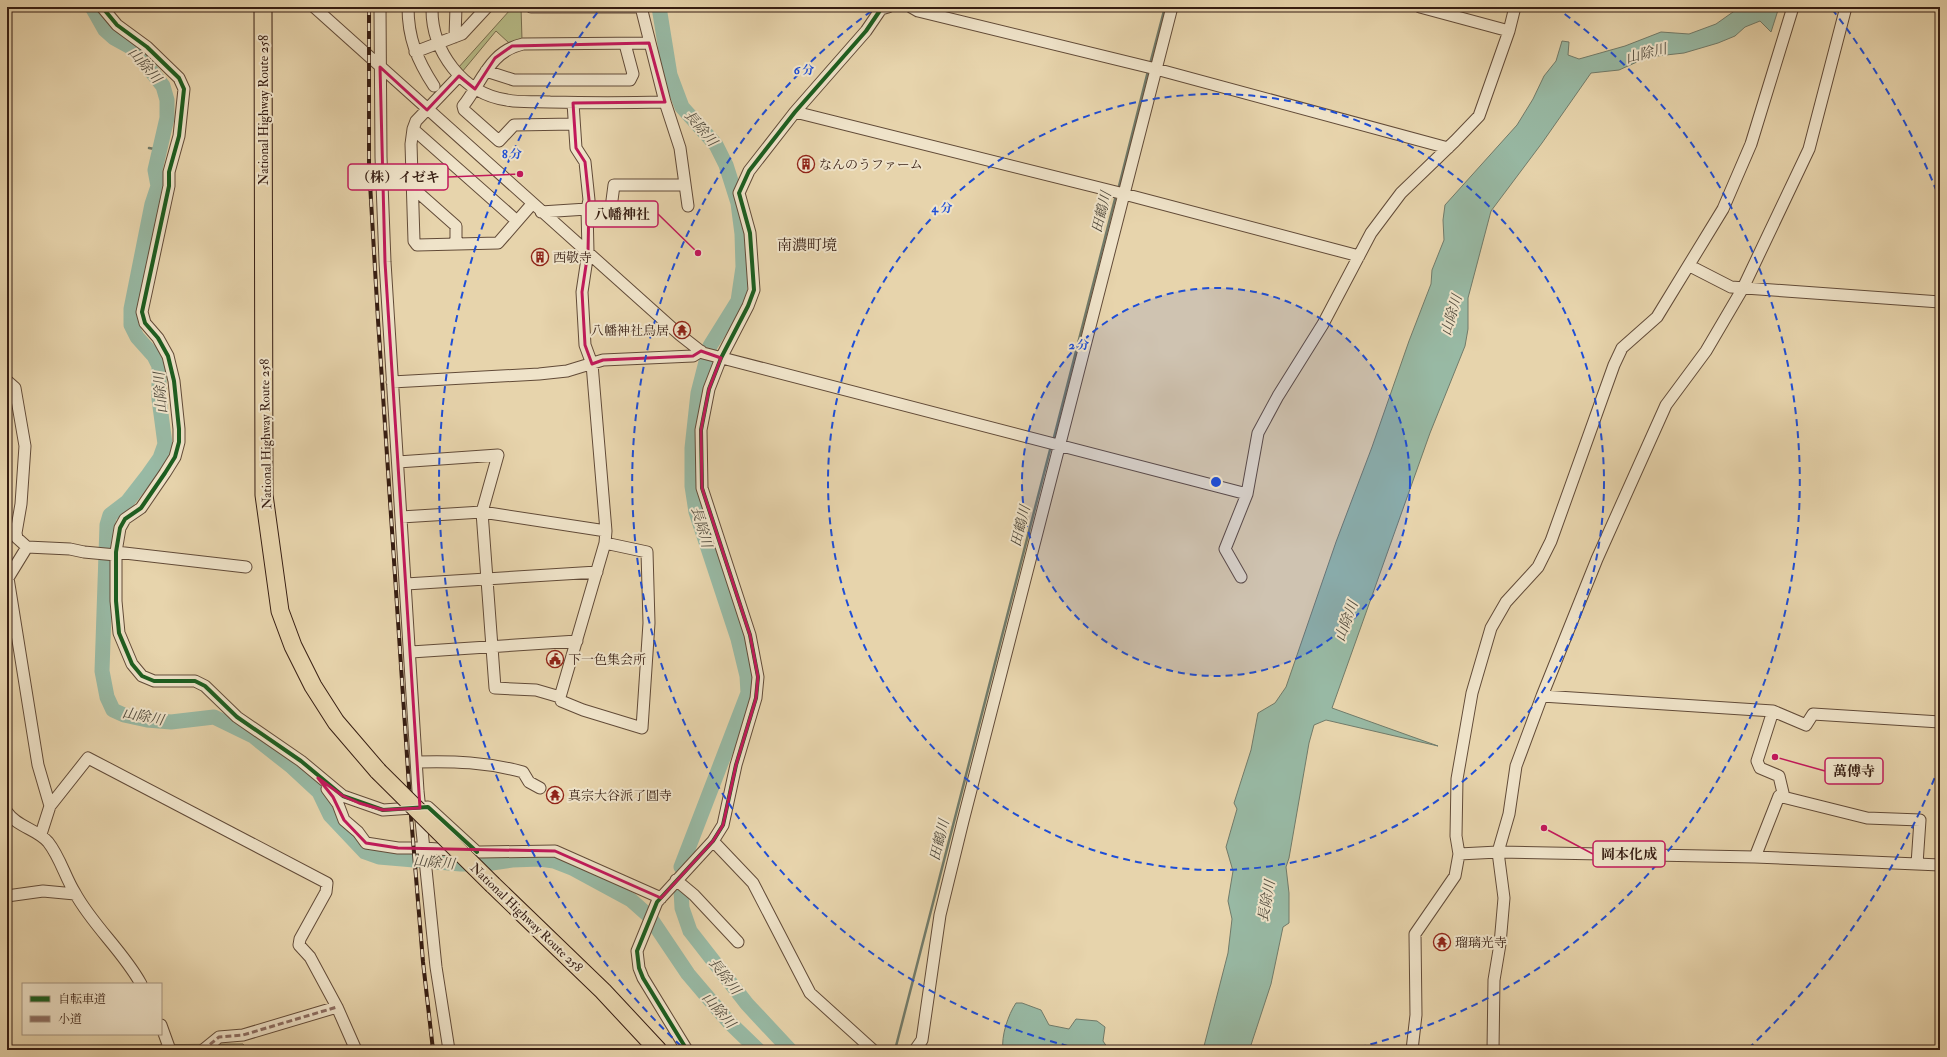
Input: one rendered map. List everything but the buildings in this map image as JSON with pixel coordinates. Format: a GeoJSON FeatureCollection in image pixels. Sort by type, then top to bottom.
{"type":"FeatureCollection","features":[{"type":"Feature","properties":{"kind":"highway","name":"National Highway Route 258"},"geometry":{"type":"LineString","coordinates":[[263,7],[264,495],[280,611],[293,646],[313,686],[336,722],[378,771],[602,991],[658,1050]]}},
{"type":"Feature","properties":{"kind":"street"},"geometry":{"type":"LineString","coordinates":[[102,7],[118,25],[147,47],[179,78],[184,89],[179,136],[169,172],[170,186],[142,312],[144,323],[158,338],[168,356],[177,405],[179,442],[175,456],[141,508],[125,519],[120,528],[116,553],[116,601],[119,633],[132,664],[142,676],[154,681],[195,681],[205,686],[237,716],[302,761],[337,793],[360,803],[383,810],[428,807],[477,852]]}},
{"type":"Feature","properties":{"kind":"street"},"geometry":{"type":"LineString","coordinates":[[314,7],[537,208],[680,335],[702,352],[1247,494]]}},
{"type":"Feature","properties":{"kind":"street"},"geometry":{"type":"LineString","coordinates":[[380,7],[384,232],[392,382],[411,652],[420,808],[436,967],[449,1050]]}},
{"type":"Feature","properties":{"kind":"street"},"geometry":{"type":"LineString","coordinates":[[408,7],[410,34],[415,52],[421,66],[434,86]]}},
{"type":"Feature","properties":{"kind":"street"},"geometry":{"type":"LineString","coordinates":[[432,7],[438,43],[453,70],[476,89],[507,100],[665,102]]}},
{"type":"Feature","properties":{"kind":"street"},"geometry":{"type":"LineString","coordinates":[[456,7],[456,37]]}},
{"type":"Feature","properties":{"kind":"street"},"geometry":{"type":"LineString","coordinates":[[415,52],[462,34],[487,7]]}},
{"type":"Feature","properties":{"kind":"street"},"geometry":{"type":"LineString","coordinates":[[531,7],[641,7],[665,102],[680,148],[688,206]]}},
{"type":"Feature","properties":{"kind":"street"},"geometry":{"type":"LineString","coordinates":[[687,1050],[639,968],[637,951],[659,900],[713,841],[723,825],[736,765],[756,698],[758,677],[750,635],[702,488],[701,430],[709,389],[718,357],[748,306],[754,290],[750,233],[739,193],[749,171],[795,112],[866,31],[881,10],[888,7]]}},
{"type":"Feature","properties":{"kind":"street"},"geometry":{"type":"LineString","coordinates":[[911,7],[918,12],[1151,68],[1448,148]]}},
{"type":"Feature","properties":{"kind":"street"},"geometry":{"type":"LineString","coordinates":[[915,1050],[922,1040],[940,915],[1055,443],[1151,68],[1172,7]]}},
{"type":"Feature","properties":{"kind":"street"},"geometry":{"type":"LineString","coordinates":[[1420,7],[1509,31]]}},
{"type":"Feature","properties":{"kind":"street"},"geometry":{"type":"LineString","coordinates":[[1241,576],[1225,549],[1247,494],[1258,434],[1278,396],[1323,324],[1371,233],[1401,194],[1479,116],[1509,31],[1515,7]]}},
{"type":"Feature","properties":{"kind":"street"},"geometry":{"type":"LineString","coordinates":[[1412,1050],[1416,1015],[1415,934],[1454,876],[1459,854],[1456,836],[1457,779],[1472,693],[1491,628],[1506,602],[1538,567],[1551,541],[1614,365],[1622,348],[1657,317],[1690,266],[1723,209],[1751,144],[1793,7]]}},
{"type":"Feature","properties":{"kind":"street"},"geometry":{"type":"LineString","coordinates":[[1493,1050],[1494,980],[1500,944],[1504,898],[1498,852],[1509,814],[1516,766],[1542,696],[1597,559],[1666,406],[1706,351],[1743,288],[1809,149],[1846,7]]}},
{"type":"Feature","properties":{"kind":"street"},"geometry":{"type":"LineString","coordinates":[[574,124],[514,125],[499,141],[464,110],[463,106],[476,89],[486,71],[502,51],[512,46],[522,44],[649,43]]}},
{"type":"Feature","properties":{"kind":"street"},"geometry":{"type":"LineString","coordinates":[[486,71],[514,80],[630,80],[633,74],[624,44]]}},
{"type":"Feature","properties":{"kind":"street"},"geometry":{"type":"LineString","coordinates":[[459,76],[416,121],[413,129],[412,187],[414,241],[417,245],[498,243],[517,221],[537,208],[587,209]]}},
{"type":"Feature","properties":{"kind":"street"},"geometry":{"type":"LineString","coordinates":[[560,697],[597,572],[605,543],[606,531],[592,364],[585,345],[582,292],[588,252],[587,209],[590,200],[585,162],[576,148],[573,102]]}},
{"type":"Feature","properties":{"kind":"street"},"geometry":{"type":"LineString","coordinates":[[795,112],[1119,193],[1359,256]]}},
{"type":"Feature","properties":{"kind":"street"},"geometry":{"type":"LineString","coordinates":[[413,129],[517,221]]}},
{"type":"Feature","properties":{"kind":"street"},"geometry":{"type":"LineString","coordinates":[[611,208],[614,185],[685,185]]}},
{"type":"Feature","properties":{"kind":"street"},"geometry":{"type":"LineString","coordinates":[[412,187],[456,226],[456,244]]}},
{"type":"Feature","properties":{"kind":"street"},"geometry":{"type":"LineString","coordinates":[[1690,266],[1731,287],[1940,302]]}},
{"type":"Feature","properties":{"kind":"street"},"geometry":{"type":"LineString","coordinates":[[392,382],[539,374],[567,371],[603,360],[693,356],[702,352]]}},
{"type":"Feature","properties":{"kind":"street"},"geometry":{"type":"LineString","coordinates":[[7,381],[15,388],[25,446],[21,504],[16,533],[17,538],[27,547],[70,549],[98,554],[116,553],[246,567]]}},
{"type":"Feature","properties":{"kind":"street"},"geometry":{"type":"LineString","coordinates":[[398,462],[498,455],[482,512],[494,688],[536,690],[560,697],[561,701],[583,710],[642,728],[649,623],[647,552],[605,543]]}},
{"type":"Feature","properties":{"kind":"street"},"geometry":{"type":"LineString","coordinates":[[402,516],[482,512],[606,531]]}},
{"type":"Feature","properties":{"kind":"street"},"geometry":{"type":"LineString","coordinates":[[27,547],[8,579],[38,766],[50,806]]}},
{"type":"Feature","properties":{"kind":"street"},"geometry":{"type":"LineString","coordinates":[[406,584],[597,572]]}},
{"type":"Feature","properties":{"kind":"street"},"geometry":{"type":"LineString","coordinates":[[411,652],[577,641]]}},
{"type":"Feature","properties":{"kind":"street"},"geometry":{"type":"LineString","coordinates":[[1542,696],[1773,711],[1806,725],[1814,714],[1940,722]]}},
{"type":"Feature","properties":{"kind":"street"},"geometry":{"type":"LineString","coordinates":[[1773,711],[1757,761],[1760,768],[1779,776],[1784,797]]}},
{"type":"Feature","properties":{"kind":"street"},"geometry":{"type":"LineString","coordinates":[[41,834],[50,806],[88,758],[327,883],[326,892],[300,939],[299,945],[310,957],[337,1007],[356,1050]]}},
{"type":"Feature","properties":{"kind":"street"},"geometry":{"type":"LineString","coordinates":[[417,762],[451,761],[494,764],[523,772],[529,782],[540,788]]}},
{"type":"Feature","properties":{"kind":"street"},"geometry":{"type":"LineString","coordinates":[[318,776],[319,781],[334,796],[344,820],[358,832],[366,843],[398,848],[424,857],[477,852],[555,851],[659,900]]}},
{"type":"Feature","properties":{"kind":"street"},"geometry":{"type":"LineString","coordinates":[[1754,858],[1779,796],[1867,818],[1920,820],[1917,864]]}},
{"type":"Feature","properties":{"kind":"street"},"geometry":{"type":"LineString","coordinates":[[7,812],[14,820],[41,834],[50,844],[75,894],[98,927],[132,968],[140,983]]}},
{"type":"Feature","properties":{"kind":"street"},"geometry":{"type":"LineString","coordinates":[[713,841],[753,883],[810,993],[873,1050]]}},
{"type":"Feature","properties":{"kind":"street"},"geometry":{"type":"LineString","coordinates":[[1459,854],[1498,852],[1754,858],[1940,865]]}},
{"type":"Feature","properties":{"kind":"street"},"geometry":{"type":"LineString","coordinates":[[676,880],[694,895],[738,942]]}},
{"type":"Feature","properties":{"kind":"street"},"geometry":{"type":"LineString","coordinates":[[7,896],[43,891],[75,894]]}},
{"type":"Feature","properties":{"kind":"street"},"geometry":{"type":"LineString","coordinates":[[203,1050],[219,1037],[243,1035],[337,1007]]}},
{"type":"Feature","properties":{"kind":"street"},"geometry":{"type":"LineString","coordinates":[[162,1028],[170,1050]]}},
{"type":"Feature","properties":{"kind":"highlighted area"},"geometry":{"type":"Polygon","coordinates":[[[649,43],[665,102],[573,103],[576,148],[585,162],[589,200],[588,252],[582,292],[585,345],[592,364],[603,360],[693,356],[701,351],[721,358],[709,389],[701,430],[702,488],[750,635],[758,677],[756,698],[736,765],[723,825],[713,841],[661,898],[555,851],[398,848],[366,843],[344,820],[333,797],[318,778],[343,796],[359,803],[383,810],[420,808],[385,262],[380,67],[427,110],[459,76],[475,89],[495,58],[512,46],[649,43]]]}},
{"type":"Feature","properties":{"kind":"shaded area"},"geometry":{"type":"Polygon","coordinates":[[[510,7],[521,7],[522,40],[509,43],[496,31],[462,72],[458,68],[510,10],[510,7]]]}},
{"type":"Feature","properties":{"kind":"shaded area"},"geometry":{"type":"Polygon","coordinates":[[[243,1044],[248,1050],[7,1050],[7,1046],[243,1044]]]}},
{"type":"Feature","properties":{"kind":"water"},"geometry":{"type":"Polygon","coordinates":[[[1740,7],[1779,7],[1771,32],[1760,21],[1745,27],[1735,36],[1718,43],[1684,53],[1648,57],[1619,70],[1591,73],[1542,143],[1491,211],[1468,298],[1468,329],[1465,346],[1430,433],[1332,708],[1438,746],[1326,720],[1314,725],[1309,743],[1289,858],[1286,867],[1289,893],[1289,923],[1283,927],[1271,984],[1250,1048],[1249,1050],[1203,1050],[1228,953],[1232,919],[1228,901],[1233,871],[1226,847],[1237,809],[1234,803],[1251,750],[1258,713],[1275,703],[1286,687],[1336,542],[1431,284],[1432,270],[1444,240],[1443,220],[1445,205],[1517,125],[1533,99],[1544,76],[1556,61],[1562,41],[1569,42],[1568,55],[1579,59],[1625,46],[1661,32],[1689,34],[1716,24],[1740,7]]]}},
{"type":"Feature","properties":{"kind":"water"},"geometry":{"type":"Polygon","coordinates":[[[1016,1003],[1022,1003],[1041,1010],[1049,1025],[1069,1029],[1076,1019],[1097,1021],[1105,1027],[1103,1041],[1109,1050],[1003,1050],[1003,1038],[1006,1026],[1010,1013],[1016,1003]]]}},
{"type":"Feature","properties":{"kind":"waterway","name":"山除川"},"geometry":{"type":"LineString","coordinates":[[92,7],[105,30],[114,38],[134,49],[163,86],[167,100],[167,118],[155,170],[158,186],[152,204],[131,309],[131,325],[137,337],[154,356],[159,366],[159,399],[165,444],[160,458],[148,475],[127,502],[110,515],[107,525],[102,671],[107,697],[113,710],[124,715],[147,720],[171,722],[214,717],[253,736],[292,767],[319,792],[330,815],[365,852],[379,857],[461,864],[485,864],[512,860],[540,859],[554,861],[572,868],[631,900],[649,916],[688,974],[728,1021],[758,1050]]}},
{"type":"Feature","properties":{"kind":"waterway","name":"長除川"},"geometry":{"type":"LineString","coordinates":[[659,7],[670,75],[682,107],[716,145],[726,165],[738,203],[742,234],[743,267],[738,301],[710,346],[698,393],[692,448],[692,486],[696,512],[738,639],[747,676],[748,693],[681,867]]}},
{"type":"Feature","properties":{"kind":"waterway","name":"田鶴川"},"geometry":{"type":"LineString","coordinates":[[1150,64],[1165,7]]}},
{"type":"Feature","properties":{"kind":"waterway","name":"田鶴川"},"geometry":{"type":"LineString","coordinates":[[1118,190],[1148,71]]}},
{"type":"Feature","properties":{"kind":"waterway"},"geometry":{"type":"LineString","coordinates":[[149,148],[160,150]]}},
{"type":"Feature","properties":{"kind":"waterway","name":"田鶴川"},"geometry":{"type":"LineString","coordinates":[[1053,441],[1116,195]]}},
{"type":"Feature","properties":{"kind":"waterway","name":"田鶴川"},"geometry":{"type":"LineString","coordinates":[[895,1050],[1051,446]]}},
{"type":"Feature","properties":{"kind":"waterway","name":"長除川"},"geometry":{"type":"LineString","coordinates":[[681,890],[682,908],[690,931],[747,1004],[790,1050]]}},
{"type":"Feature","properties":{"kind":"railway"},"geometry":{"type":"LineString","coordinates":[[369,7],[369,166],[378,320],[411,816],[423,962],[433,1050]]}},
{"type":"Feature","properties":{"kind":"marked path"},"geometry":{"type":"LineString","coordinates":[[203,1050],[219,1037],[243,1035],[337,1007]]}},
{"type":"Feature","properties":{"kind":"cycle path"},"geometry":{"type":"LineString","coordinates":[[102,7],[117,25],[147,47],[179,78],[184,89],[179,136],[169,172],[169,186],[142,312],[145,323],[158,338],[168,356],[174,381],[179,442],[175,457],[141,508],[125,519],[120,528],[116,552],[116,601],[119,633],[132,664],[142,676],[154,681],[195,681],[205,686],[237,717],[301,761],[343,796],[383,810],[428,807],[477,852]]}},
{"type":"Feature","properties":{"kind":"cycle path"},"geometry":{"type":"LineString","coordinates":[[687,1050],[643,978],[639,968],[637,951],[657,902],[713,841],[723,825],[736,765],[756,698],[758,677],[750,635],[702,488],[701,430],[709,389],[721,358],[748,306],[754,290],[750,233],[739,193],[749,171],[795,112],[866,31],[881,9],[888,7]]}},
{"type":"Feature","properties":{"kind":"place","name":"なんのうファーム"},"geometry":{"type":"Point","coordinates":[806,164]}},
{"type":"Feature","properties":{"kind":"place","name":"（株）イゼキ"},"geometry":{"type":"Point","coordinates":[520,174]}},
{"type":"Feature","properties":{"kind":"place","name":"八幡神社"},"geometry":{"type":"Point","coordinates":[698,253]}},
{"type":"Feature","properties":{"kind":"place","name":"西敬寺"},"geometry":{"type":"Point","coordinates":[540,257]}},
{"type":"Feature","properties":{"kind":"place","name":"八幡神社鳥居"},"geometry":{"type":"Point","coordinates":[682,330]}},
{"type":"Feature","properties":{"kind":"place","name":"下一色集会所"},"geometry":{"type":"Point","coordinates":[555,659]}},
{"type":"Feature","properties":{"kind":"place","name":"萬傅寺"},"geometry":{"type":"Point","coordinates":[1775,757]}},
{"type":"Feature","properties":{"kind":"place","name":"真宗大谷派了圓寺"},"geometry":{"type":"Point","coordinates":[555,795]}},
{"type":"Feature","properties":{"kind":"place","name":"岡本化成"},"geometry":{"type":"Point","coordinates":[1544,828]}},
{"type":"Feature","properties":{"kind":"place","name":"瑠璃光寺"},"geometry":{"type":"Point","coordinates":[1442,942]}},
{"type":"Feature","properties":{"kind":"district","name":"南濃町境"},"geometry":{"type":"Point","coordinates":[807,245]}}]}
